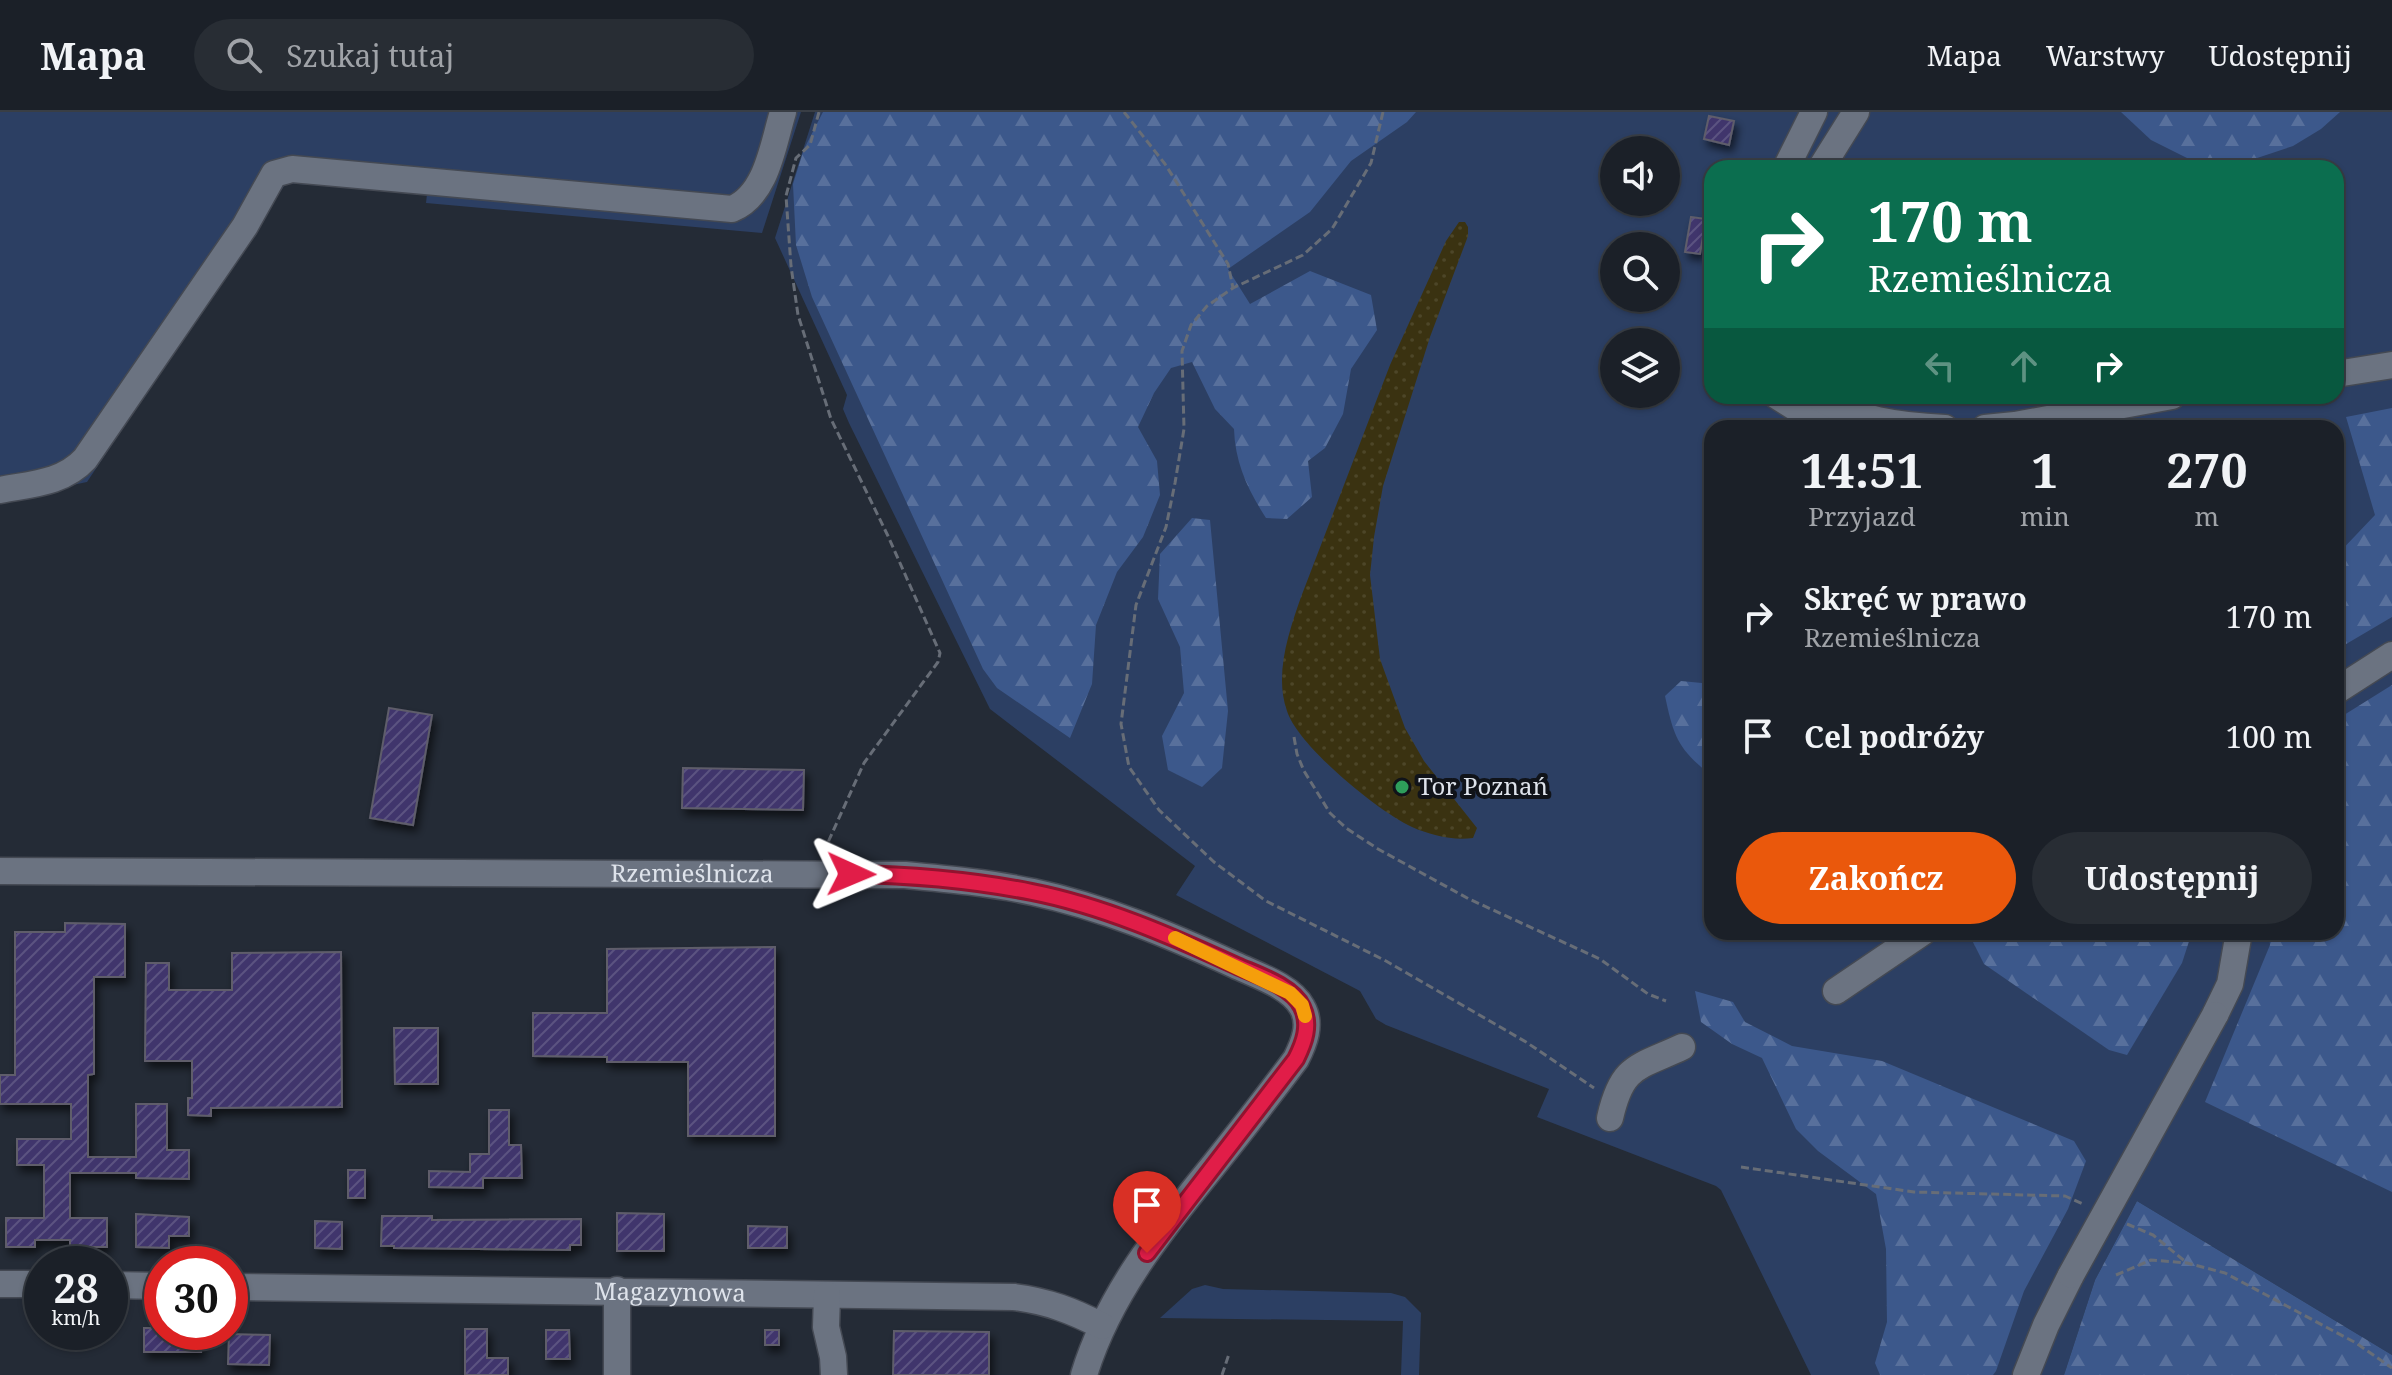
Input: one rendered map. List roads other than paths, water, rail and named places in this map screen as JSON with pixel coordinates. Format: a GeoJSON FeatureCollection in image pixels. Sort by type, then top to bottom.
{"type":"FeatureCollection","features":[{"type":"Feature","properties":{"kind":"street"},"geometry":{"type":"LineString","coordinates":[[0,490],[58,479],[74,471],[85,459],[245,226],[274,174],[292,169],[732,209],[744,204],[754,194],[762,179],[783,112]]}},
{"type":"Feature","properties":{"kind":"street"},"geometry":{"type":"LineString","coordinates":[[1790,160],[1814,112]]}},
{"type":"Feature","properties":{"kind":"street"},"geometry":{"type":"LineString","coordinates":[[1826,160],[1856,112]]}},
{"type":"Feature","properties":{"kind":"street"},"geometry":{"type":"LineString","coordinates":[[2344,373],[2392,365]]}},
{"type":"Feature","properties":{"kind":"street"},"geometry":{"type":"LineString","coordinates":[[1790,404],[1821,420]]}},
{"type":"Feature","properties":{"kind":"street"},"geometry":{"type":"LineString","coordinates":[[1832,404],[1878,420]]}},
{"type":"Feature","properties":{"kind":"street"},"geometry":{"type":"LineString","coordinates":[[2085,420],[2123,417],[2153,404]]}},
{"type":"Feature","properties":{"kind":"street"},"geometry":{"type":"LineString","coordinates":[[2344,686],[2392,655]]}},
{"type":"Feature","properties":{"kind":"street","name":"Rzemieślnicza"},"geometry":{"type":"LineString","coordinates":[[0,871],[905,875],[1035,892],[1112,914],[1179,939],[1290,993],[1302,1005],[1306,1019],[1305,1040],[1296,1059],[1132,1273],[1102,1326],[1084,1375]]}},
{"type":"Feature","properties":{"kind":"street"},"geometry":{"type":"LineString","coordinates":[[1836,991],[1911,940]]}},
{"type":"Feature","properties":{"kind":"street"},"geometry":{"type":"LineString","coordinates":[[2026,1375],[2071,1275],[2215,1015],[2230,984],[2238,940]]}},
{"type":"Feature","properties":{"kind":"street"},"geometry":{"type":"LineString","coordinates":[[1612,1110],[1621,1081],[1635,1069],[1682,1047]]}},
{"type":"Feature","properties":{"kind":"street"},"geometry":{"type":"LineString","coordinates":[[0,1284],[24,1284]]}},
{"type":"Feature","properties":{"kind":"street","name":"Magazynowa"},"geometry":{"type":"LineString","coordinates":[[248,1287],[1014,1297],[1041,1300],[1102,1326]]}},
{"type":"Feature","properties":{"kind":"street"},"geometry":{"type":"LineString","coordinates":[[617,1290],[617,1375]]}},
{"type":"Feature","properties":{"kind":"street"},"geometry":{"type":"LineString","coordinates":[[827,1295],[826,1327],[834,1375]]}},
{"type":"Feature","properties":{"kind":"place","name":"Tor Poznań"},"geometry":{"type":"Point","coordinates":[1402,787]}}]}
